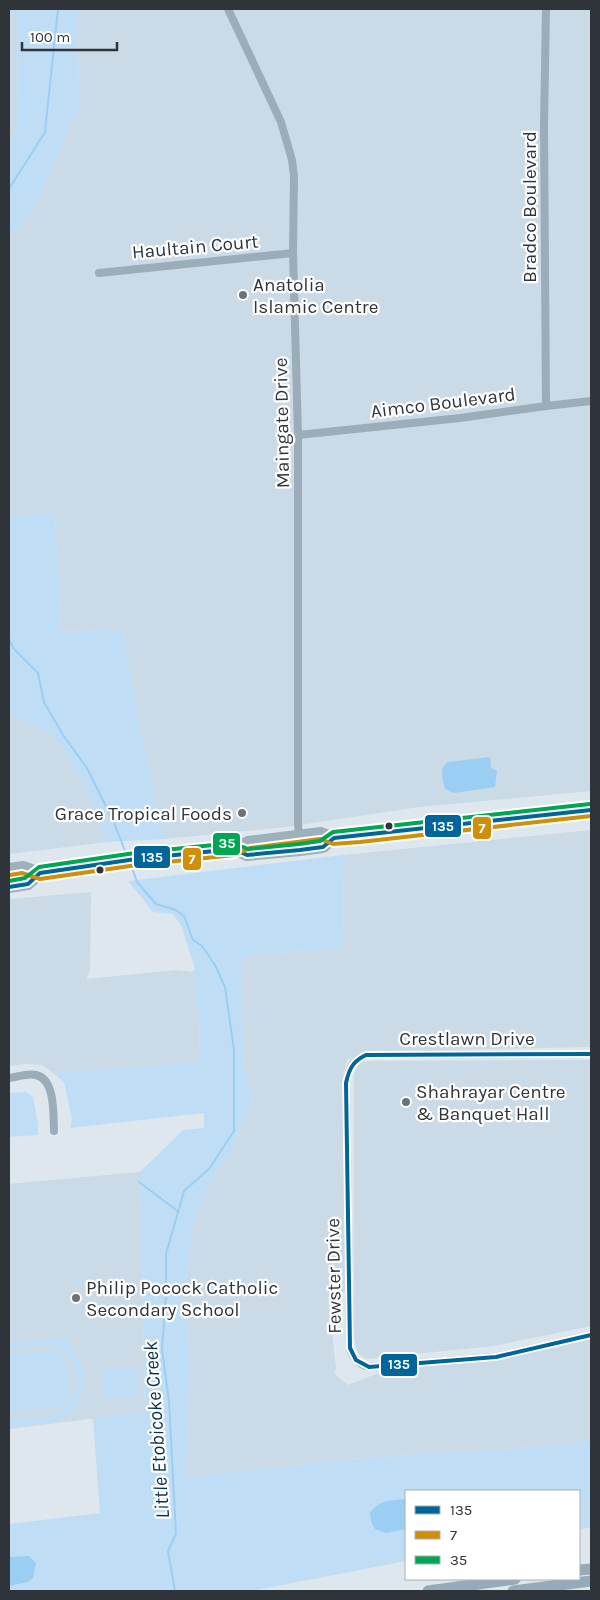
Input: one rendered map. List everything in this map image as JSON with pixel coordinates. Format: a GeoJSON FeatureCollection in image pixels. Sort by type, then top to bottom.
{"type":"FeatureCollection","features":[{"type":"Feature","properties":{"kind":"main road"},"geometry":{"type":"LineString","coordinates":[[9,869],[22,868],[40,873],[136,859],[234,849],[248,842],[321,833],[334,838],[591,810]]}},
{"type":"Feature","properties":{"kind":"main road"},"geometry":{"type":"LineString","coordinates":[[234,849],[247,855],[300,850],[323,847],[334,838]]}},
{"type":"Feature","properties":{"kind":"main road"},"geometry":{"type":"LineString","coordinates":[[9,887],[28,884],[40,873]]}},
{"type":"Feature","properties":{"kind":"main road"},"geometry":{"type":"LineString","coordinates":[[428,1591],[508,1580]]}},
{"type":"Feature","properties":{"kind":"main road"},"geometry":{"type":"LineString","coordinates":[[513,1591],[591,1581]]}},
{"type":"Feature","properties":{"kind":"street","name":"Maingate Drive"},"geometry":{"type":"LineString","coordinates":[[228,9],[281,122],[292,160],[294,176],[293,253],[298,435],[300,850]]}},
{"type":"Feature","properties":{"kind":"street","name":"Bradco Boulevard"},"geometry":{"type":"LineString","coordinates":[[546,9],[544,135],[546,406]]}},
{"type":"Feature","properties":{"kind":"street","name":"Haultain Court"},"geometry":{"type":"LineString","coordinates":[[99,272],[293,253]]}},
{"type":"Feature","properties":{"kind":"street","name":"Aimco Boulevard"},"geometry":{"type":"LineString","coordinates":[[298,435],[460,418],[591,401]]}},
{"type":"Feature","properties":{"kind":"street","name":"Crestlawn Drive"},"geometry":{"type":"LineString","coordinates":[[349,1069],[354,1062],[366,1055],[591,1054]]}},
{"type":"Feature","properties":{"kind":"street","name":"Fewster Drive"},"geometry":{"type":"LineString","coordinates":[[349,1069],[346,1083],[350,1348],[352,1355],[358,1362],[369,1367],[496,1357],[591,1335]]}},
{"type":"Feature","properties":{"kind":"street"},"geometry":{"type":"LineString","coordinates":[[9,1078],[36,1075],[47,1083],[51,1089],[54,1131]]}},
{"type":"Feature","properties":{"kind":"shaded area"},"geometry":{"type":"Polygon","coordinates":[[[9,9],[18,9],[17,130],[9,145],[9,9]]]}},
{"type":"Feature","properties":{"kind":"shaded area"},"geometry":{"type":"Polygon","coordinates":[[[18,9],[78,9],[79,105],[35,209],[9,237],[9,145],[17,130],[18,9]]]}},
{"type":"Feature","properties":{"kind":"shaded area"},"geometry":{"type":"Polygon","coordinates":[[[78,9],[591,9],[591,791],[419,807],[286,827],[164,839],[137,712],[123,629],[61,632],[55,514],[10,516],[9,514],[9,237],[35,209],[79,105],[78,9]]]}},
{"type":"Feature","properties":{"kind":"shaded area"},"geometry":{"type":"Polygon","coordinates":[[[55,513],[61,632],[123,629],[137,712],[164,839],[107,842],[77,773],[56,738],[9,712],[9,514],[10,516],[55,513]]]}},
{"type":"Feature","properties":{"kind":"shaded area"},"geometry":{"type":"Polygon","coordinates":[[[9,712],[56,737],[77,773],[107,842],[9,854],[9,712]]]}},
{"type":"Feature","properties":{"kind":"shaded area"},"geometry":{"type":"Polygon","coordinates":[[[490,757],[491,768],[497,771],[495,787],[454,793],[445,789],[442,771],[448,762],[490,757]]]}},
{"type":"Feature","properties":{"kind":"shaded area"},"geometry":{"type":"Polygon","coordinates":[[[591,830],[591,1047],[368,1051],[347,1060],[342,1079],[345,1292],[328,1297],[336,1368],[334,1373],[348,1385],[381,1372],[540,1351],[591,1339],[591,1439],[559,1445],[349,1459],[186,1477],[190,1358],[186,1314],[181,1300],[189,1264],[192,1227],[216,1172],[232,1151],[241,1127],[253,1106],[243,1055],[242,961],[253,955],[344,948],[343,855],[591,830]]]}},
{"type":"Feature","properties":{"kind":"shaded area"},"geometry":{"type":"Polygon","coordinates":[[[343,855],[344,948],[253,955],[242,961],[243,1055],[253,1106],[241,1127],[232,1151],[216,1172],[192,1227],[189,1264],[181,1300],[186,1314],[190,1358],[186,1477],[349,1459],[559,1445],[591,1439],[591,1527],[580,1530],[580,1490],[405,1490],[405,1561],[251,1591],[9,1591],[9,1524],[100,1513],[93,1418],[145,1412],[140,1172],[183,1130],[204,1128],[204,1113],[70,1128],[72,1119],[64,1082],[53,1073],[200,1061],[199,1019],[193,972],[195,969],[181,925],[172,914],[153,912],[128,881],[343,855]]]}},
{"type":"Feature","properties":{"kind":"shaded area"},"geometry":{"type":"Polygon","coordinates":[[[91,892],[90,970],[86,979],[176,970],[193,972],[199,1019],[200,1062],[53,1073],[42,1065],[9,1066],[9,899],[91,892]]]}},
{"type":"Feature","properties":{"kind":"shaded area"},"geometry":{"type":"Polygon","coordinates":[[[591,1060],[591,1326],[493,1346],[366,1359],[358,1353],[354,1340],[354,1074],[359,1063],[369,1061],[591,1060]]]}},
{"type":"Feature","properties":{"kind":"shaded area"},"geometry":{"type":"Polygon","coordinates":[[[26,1092],[33,1097],[38,1135],[9,1137],[9,1093],[26,1092]]]}},
{"type":"Feature","properties":{"kind":"shaded area","name":"Philip Pocock Catholic Secondary School"},"geometry":{"type":"Polygon","coordinates":[[[140,1172],[145,1412],[9,1429],[9,1184],[140,1172]]]}},
{"type":"Feature","properties":{"kind":"shaded area"},"geometry":{"type":"Polygon","coordinates":[[[64,1337],[78,1359],[84,1375],[83,1392],[76,1407],[64,1418],[56,1421],[9,1426],[9,1419],[43,1417],[62,1410],[70,1403],[77,1384],[74,1365],[61,1350],[51,1346],[30,1346],[9,1350],[9,1342],[64,1337]]]}},
{"type":"Feature","properties":{"kind":"shaded area"},"geometry":{"type":"Polygon","coordinates":[[[53,1350],[66,1359],[70,1397],[62,1407],[9,1412],[9,1354],[53,1350]]]}},
{"type":"Feature","properties":{"kind":"shaded area"},"geometry":{"type":"Polygon","coordinates":[[[102,1368],[138,1368],[138,1396],[104,1398],[102,1368]]]}},
{"type":"Feature","properties":{"kind":"shaded area"},"geometry":{"type":"Polygon","coordinates":[[[405,1499],[405,1529],[386,1533],[375,1529],[370,1513],[378,1505],[405,1499]]]}},
{"type":"Feature","properties":{"kind":"shaded area"},"geometry":{"type":"Polygon","coordinates":[[[29,1556],[36,1563],[33,1578],[28,1582],[9,1586],[9,1557],[29,1556]]]}},
{"type":"Feature","properties":{"kind":"waterway","name":"Little Etobicoke Creek"},"geometry":{"type":"LineString","coordinates":[[9,189],[45,132],[58,9]]}},
{"type":"Feature","properties":{"kind":"waterway","name":"Little Etobicoke Creek"},"geometry":{"type":"LineString","coordinates":[[9,639],[14,649],[38,673],[44,702],[63,735],[87,768],[115,825],[127,856]]}},
{"type":"Feature","properties":{"kind":"waterway","name":"Little Etobicoke Creek"},"geometry":{"type":"LineString","coordinates":[[131,865],[137,882],[156,904],[176,910],[184,916],[193,940],[202,946],[215,965],[225,987],[234,1050],[234,1131],[209,1169],[184,1191],[166,1254],[166,1294],[162,1349],[169,1402],[176,1534],[168,1551],[175,1591]]}},
{"type":"Feature","properties":{"kind":"waterway"},"geometry":{"type":"LineString","coordinates":[[139,1182],[179,1212]]}},
{"type":"Feature","properties":{"kind":"transit line","name":"35"},"geometry":{"type":"LineString","coordinates":[[9,881],[25,878],[39,867],[135,853],[233,843],[248,849],[299,844],[320,841],[333,832],[590,804]]}},
{"type":"Feature","properties":{"kind":"transit line","name":"135"},"geometry":{"type":"LineString","coordinates":[[9,887],[28,884],[40,873],[136,859],[234,849],[247,855],[300,850],[323,847],[334,838],[591,810]]}},
{"type":"Feature","properties":{"kind":"transit line","name":"7"},"geometry":{"type":"LineString","coordinates":[[10,875],[22,873],[40,879],[137,865],[235,855],[250,848],[320,839],[333,844],[360,842],[591,816]]}},
{"type":"Feature","properties":{"kind":"transit line","name":"135"},"geometry":{"type":"LineString","coordinates":[[591,1054],[366,1055],[352,1066],[346,1083],[350,1348],[356,1360],[369,1367],[496,1357],[591,1335]]}},
{"type":"Feature","properties":{"kind":"place","name":"Anatolia Islamic Centre"},"geometry":{"type":"Point","coordinates":[243,295]}},
{"type":"Feature","properties":{"kind":"place","name":"Grace Tropical Foods"},"geometry":{"type":"Point","coordinates":[242,813]}},
{"type":"Feature","properties":{"kind":"place","name":"Shahrayar Centre & Banquet Hall"},"geometry":{"type":"Point","coordinates":[406,1102]}},
{"type":"Feature","properties":{"kind":"place","name":"Philip Pocock Catholic Secondary School"},"geometry":{"type":"Point","coordinates":[76,1298]}}]}
